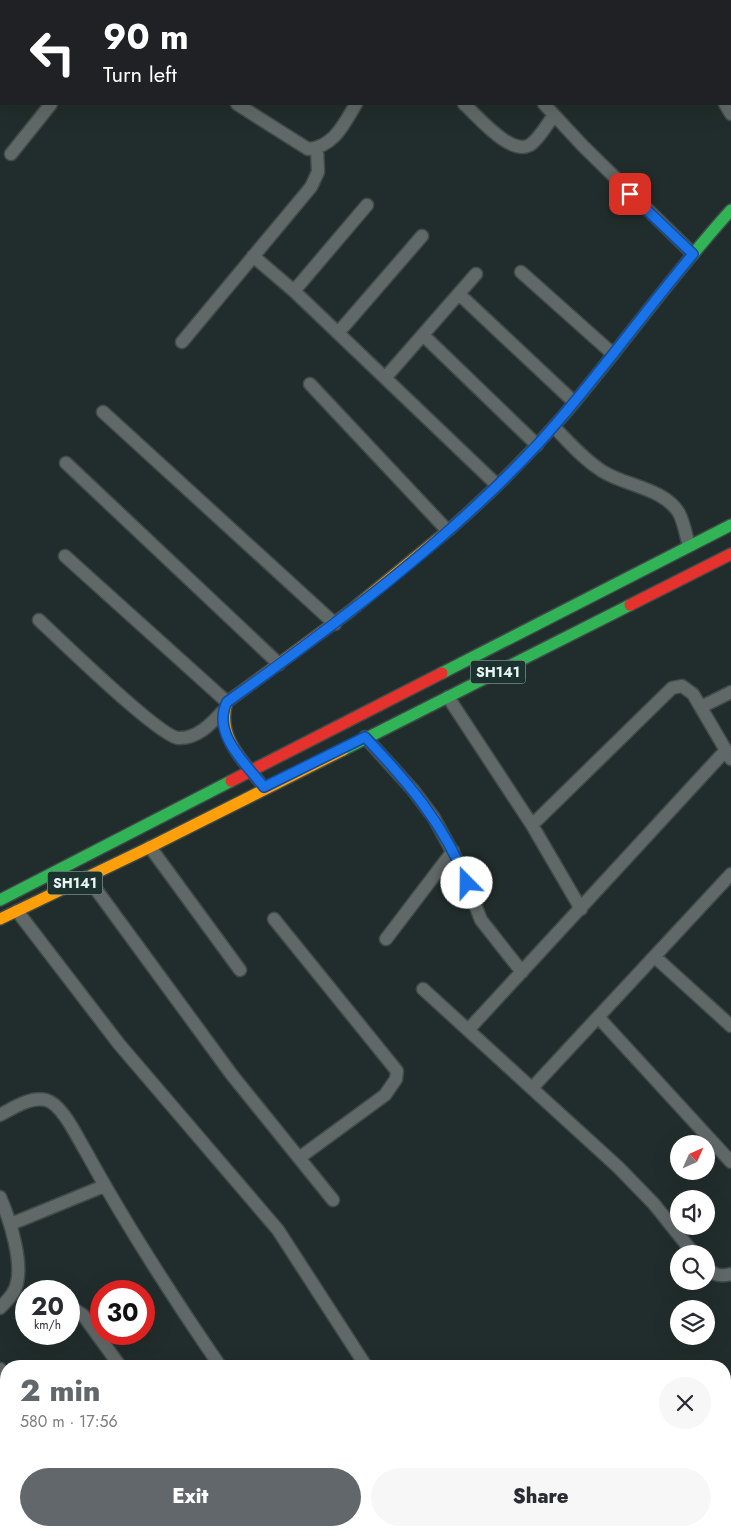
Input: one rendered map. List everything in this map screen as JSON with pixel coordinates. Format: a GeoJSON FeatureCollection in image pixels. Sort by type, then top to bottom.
{"type":"FeatureCollection","features":[{"type":"Feature","properties":{"kind":"main road"},"geometry":{"type":"LineString","coordinates":[[150,847],[264,787],[228,740],[222,724],[225,707],[279,664],[335,624],[447,530],[497,485],[554,427],[693,254],[731,210]]}},
{"type":"Feature","properties":{"kind":"main road"},"geometry":{"type":"LineString","coordinates":[[251,770],[731,525]]}},
{"type":"Feature","properties":{"kind":"main road","name":"SH141"},"geometry":{"type":"LineString","coordinates":[[264,787],[448,697],[731,554]]}},
{"type":"Feature","properties":{"kind":"main road","name":"SH141"},"geometry":{"type":"LineString","coordinates":[[0,900],[251,770]]}},
{"type":"Feature","properties":{"kind":"main road","name":"SH141"},"geometry":{"type":"LineString","coordinates":[[0,919],[150,847]]}},
{"type":"Feature","properties":{"kind":"street"},"geometry":{"type":"LineString","coordinates":[[11,154],[50,105]]}},
{"type":"Feature","properties":{"kind":"street"},"geometry":{"type":"LineString","coordinates":[[239,105],[308,149],[318,148],[332,140],[342,128],[355,105]]}},
{"type":"Feature","properties":{"kind":"street"},"geometry":{"type":"LineString","coordinates":[[465,105],[504,141],[520,147],[529,145],[537,138],[554,115]]}},
{"type":"Feature","properties":{"kind":"street"},"geometry":{"type":"LineString","coordinates":[[545,105],[693,254]]}},
{"type":"Feature","properties":{"kind":"street"},"geometry":{"type":"LineString","coordinates":[[182,342],[311,186],[318,172],[318,148]]}},
{"type":"Feature","properties":{"kind":"street"},"geometry":{"type":"LineString","coordinates":[[294,291],[367,205]]}},
{"type":"Feature","properties":{"kind":"street"},"geometry":{"type":"LineString","coordinates":[[338,333],[422,236]]}},
{"type":"Feature","properties":{"kind":"street"},"geometry":{"type":"LineString","coordinates":[[253,256],[294,291],[497,485]]}},
{"type":"Feature","properties":{"kind":"street"},"geometry":{"type":"LineString","coordinates":[[521,272],[613,354]]}},
{"type":"Feature","properties":{"kind":"street"},"geometry":{"type":"LineString","coordinates":[[386,378],[476,274]]}},
{"type":"Feature","properties":{"kind":"street"},"geometry":{"type":"LineString","coordinates":[[460,294],[574,402]]}},
{"type":"Feature","properties":{"kind":"street"},"geometry":{"type":"LineString","coordinates":[[424,336],[537,445]]}},
{"type":"Feature","properties":{"kind":"street"},"geometry":{"type":"LineString","coordinates":[[310,384],[447,530]]}},
{"type":"Feature","properties":{"kind":"street"},"geometry":{"type":"LineString","coordinates":[[103,412],[335,624]]}},
{"type":"Feature","properties":{"kind":"street"},"geometry":{"type":"LineString","coordinates":[[554,427],[592,464],[603,472],[657,495],[673,506],[679,514],[689,546]]}},
{"type":"Feature","properties":{"kind":"street"},"geometry":{"type":"LineString","coordinates":[[66,463],[279,664]]}},
{"type":"Feature","properties":{"kind":"street"},"geometry":{"type":"LineString","coordinates":[[39,620],[142,714],[176,738],[187,737],[203,731],[225,707],[65,556]]}},
{"type":"Feature","properties":{"kind":"street"},"geometry":{"type":"LineString","coordinates":[[469,1029],[728,755],[693,694],[682,686],[672,688],[628,728],[532,825]]}},
{"type":"Feature","properties":{"kind":"street"},"geometry":{"type":"LineString","coordinates":[[701,707],[731,692]]}},
{"type":"Feature","properties":{"kind":"street"},"geometry":{"type":"LineString","coordinates":[[448,697],[532,825],[581,909]]}},
{"type":"Feature","properties":{"kind":"street"},"geometry":{"type":"LineString","coordinates":[[365,737],[419,797],[453,851],[481,920],[522,972]]}},
{"type":"Feature","properties":{"kind":"street"},"geometry":{"type":"LineString","coordinates":[[150,847],[240,970]]}},
{"type":"Feature","properties":{"kind":"street"},"geometry":{"type":"LineString","coordinates":[[386,938],[453,851]]}},
{"type":"Feature","properties":{"kind":"street"},"geometry":{"type":"LineString","coordinates":[[533,1087],[731,874]]}},
{"type":"Feature","properties":{"kind":"street"},"geometry":{"type":"LineString","coordinates":[[87,877],[232,1075],[333,1200]]}},
{"type":"Feature","properties":{"kind":"street"},"geometry":{"type":"LineString","coordinates":[[17,911],[119,1044],[278,1230],[362,1360]]}},
{"type":"Feature","properties":{"kind":"street"},"geometry":{"type":"LineString","coordinates":[[274,919],[397,1071],[396,1080],[385,1095],[299,1158]]}},
{"type":"Feature","properties":{"kind":"street"},"geometry":{"type":"LineString","coordinates":[[655,957],[729,1021]]}},
{"type":"Feature","properties":{"kind":"street"},"geometry":{"type":"LineString","coordinates":[[423,989],[533,1087],[654,1204],[687,1245]]}},
{"type":"Feature","properties":{"kind":"street"},"geometry":{"type":"LineString","coordinates":[[599,1018],[731,1162]]}},
{"type":"Feature","properties":{"kind":"street"},"geometry":{"type":"LineString","coordinates":[[0,1115],[21,1104],[37,1099],[46,1100],[56,1105],[73,1130],[104,1186],[160,1278],[216,1360]]}},
{"type":"Feature","properties":{"kind":"street"},"geometry":{"type":"LineString","coordinates":[[11,1224],[104,1186]]}},
{"type":"Feature","properties":{"kind":"street"},"geometry":{"type":"LineString","coordinates":[[0,1197],[11,1224],[19,1280]]}},
{"type":"Feature","properties":{"kind":"street"},"geometry":{"type":"LineString","coordinates":[[715,1274],[723,1276],[731,1274]]}},
{"type":"Feature","properties":{"kind":"street"},"geometry":{"type":"LineString","coordinates":[[0,1308],[15,1295]]}},
{"type":"Feature","properties":{"kind":"street"},"geometry":{"type":"LineString","coordinates":[[80,1315],[89,1322],[116,1360]]}},
{"type":"Feature","properties":{"kind":"traffic: fast"},"geometry":{"type":"LineString","coordinates":[[450,529],[480,502],[563,416],[688,260],[731,210]]}},
{"type":"Feature","properties":{"kind":"traffic: fast"},"geometry":{"type":"LineString","coordinates":[[442,673],[731,525]]}},
{"type":"Feature","properties":{"kind":"traffic: fast"},"geometry":{"type":"LineString","coordinates":[[343,750],[630,605]]}},
{"type":"Feature","properties":{"kind":"traffic: fast"},"geometry":{"type":"LineString","coordinates":[[0,900],[231,781]]}},
{"type":"Feature","properties":{"kind":"traffic: slow"},"geometry":{"type":"LineString","coordinates":[[264,787],[241,758],[229,738],[225,727],[227,702],[349,612],[450,529]]}},
{"type":"Feature","properties":{"kind":"traffic: slow"},"geometry":{"type":"LineString","coordinates":[[0,919],[150,847],[343,750]]}},
{"type":"Feature","properties":{"kind":"traffic: jam"},"geometry":{"type":"LineString","coordinates":[[630,605],[731,554]]}},
{"type":"Feature","properties":{"kind":"traffic: jam"},"geometry":{"type":"LineString","coordinates":[[231,781],[442,673]]}},
{"type":"Feature","properties":{"kind":"route"},"geometry":{"type":"LineString","coordinates":[[467,883],[453,851],[434,818],[392,765],[365,737],[264,787],[228,740],[222,724],[222,712],[227,702],[351,612],[483,499],[510,473],[554,427],[693,254],[630,194]]}}]}
